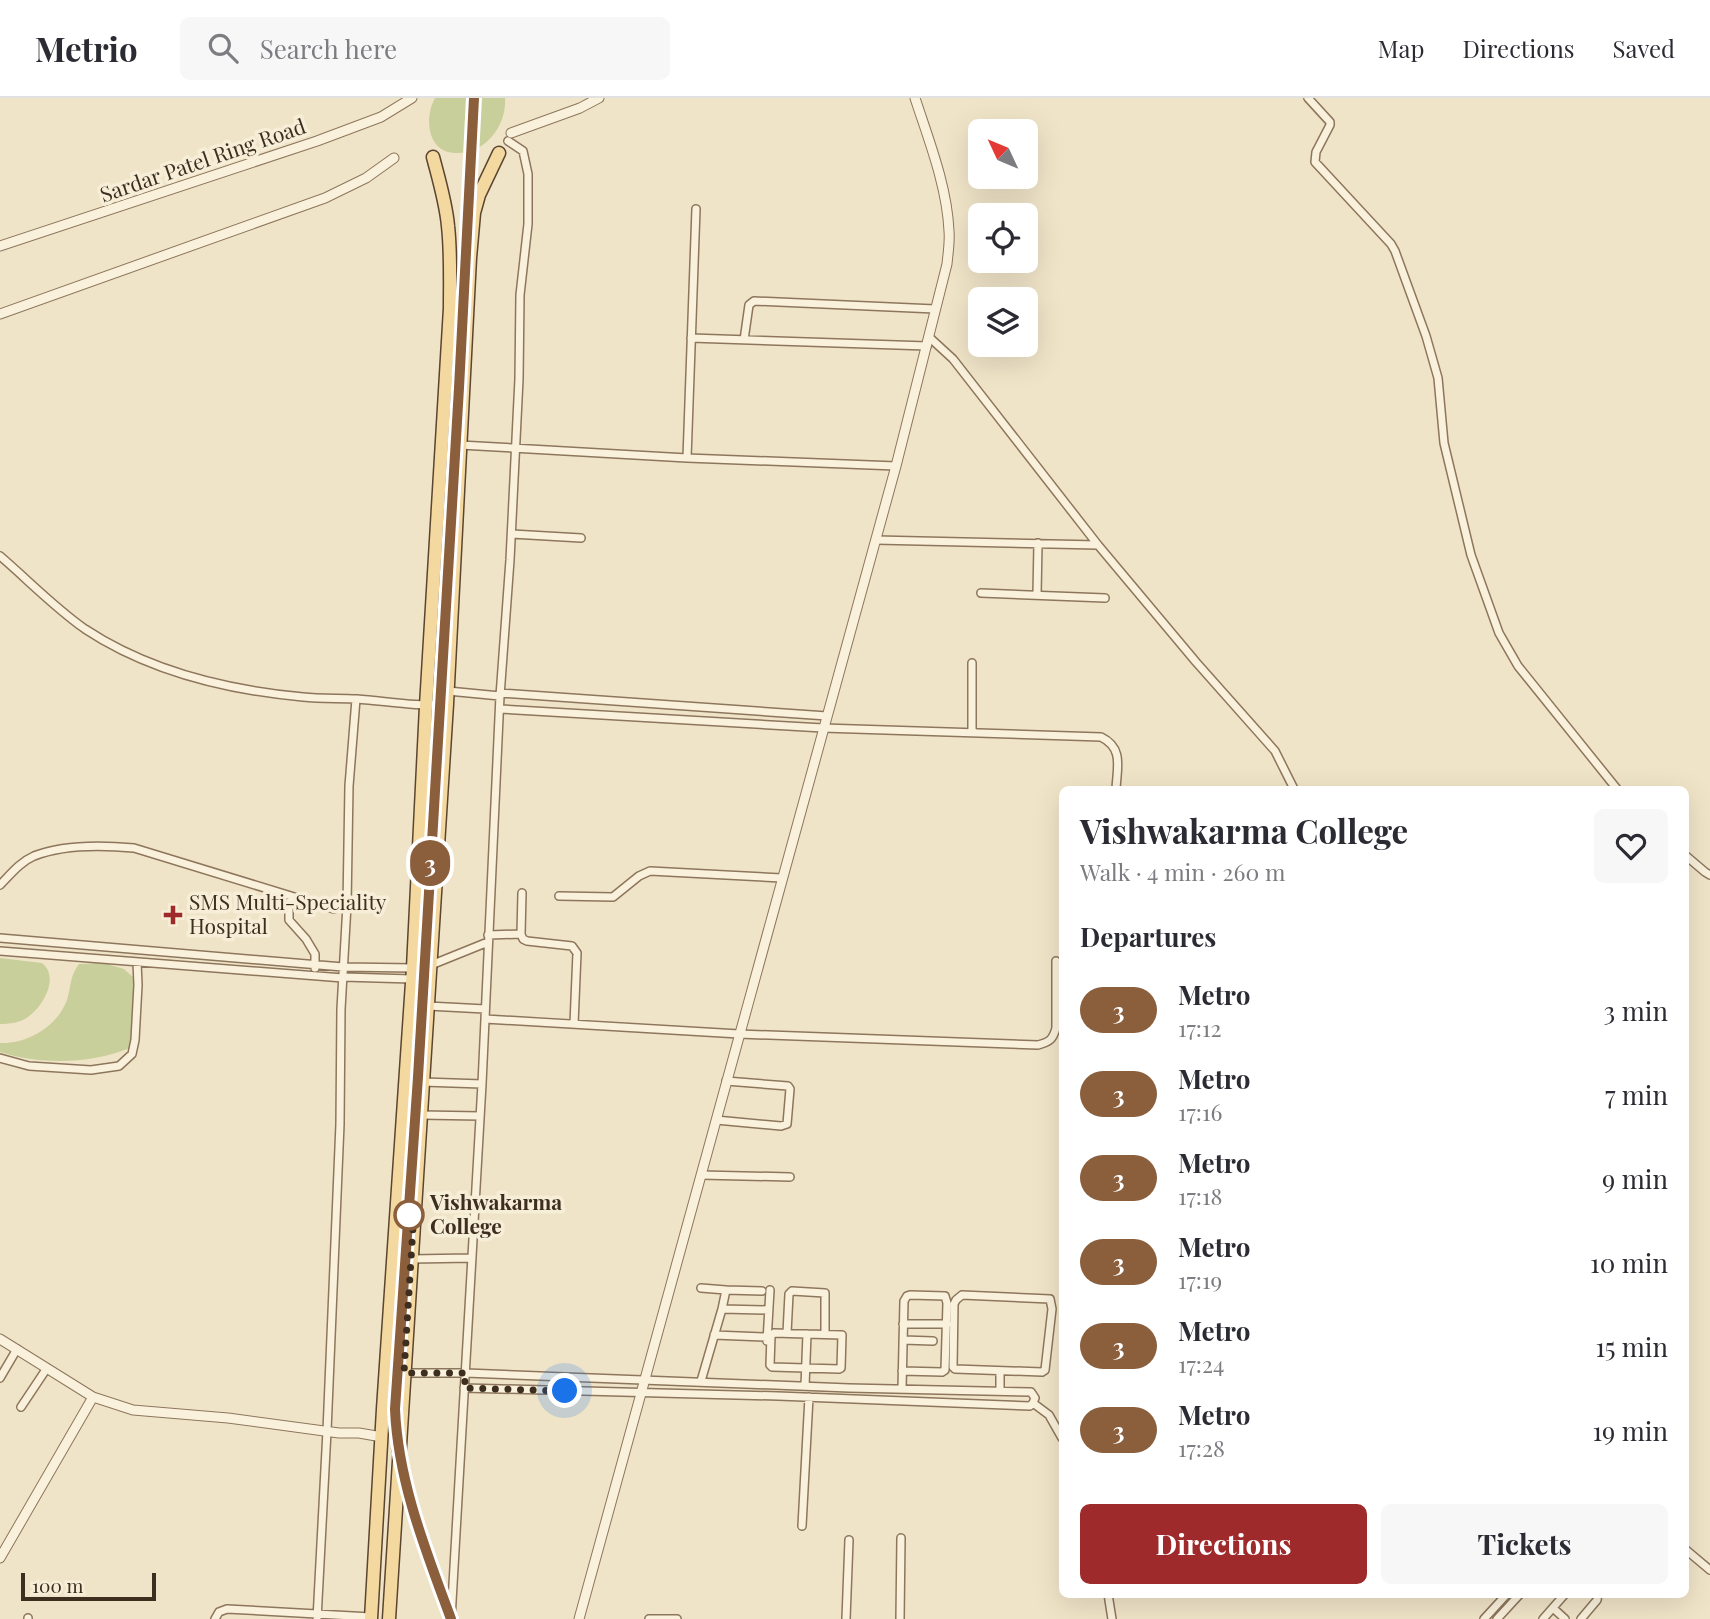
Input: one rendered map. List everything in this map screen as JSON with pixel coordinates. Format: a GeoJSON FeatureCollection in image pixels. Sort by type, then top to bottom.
{"type":"FeatureCollection","features":[{"type":"Feature","properties":{"kind":"main road"},"geometry":{"type":"LineString","coordinates":[[389,1619],[448,698],[474,213],[479,195],[499,153]]}},
{"type":"Feature","properties":{"kind":"main road"},"geometry":{"type":"LineString","coordinates":[[371,1618],[413,973],[450,283],[448,224],[433,157]]}},
{"type":"Feature","properties":{"kind":"street","name":"Sardar Patel Ring Road"},"geometry":{"type":"LineString","coordinates":[[0,246],[317,141],[381,117],[412,98]]}},
{"type":"Feature","properties":{"kind":"street"},"geometry":{"type":"LineString","coordinates":[[452,1619],[500,695],[512,534],[520,295],[528,224],[528,174],[523,151],[510,137],[598,98]]}},
{"type":"Feature","properties":{"kind":"street"},"geometry":{"type":"LineString","coordinates":[[579,1619],[876,540],[947,264],[948,223],[935,159],[915,98]]}},
{"type":"Feature","properties":{"kind":"street"},"geometry":{"type":"LineString","coordinates":[[1308,98],[1330,122],[1316,152],[1315,162],[1394,247],[1423,327],[1438,378],[1444,443],[1471,555],[1499,633],[1518,666],[1615,786]]}},
{"type":"Feature","properties":{"kind":"street"},"geometry":{"type":"LineString","coordinates":[[0,314],[325,198],[366,178],[394,158]]}},
{"type":"Feature","properties":{"kind":"street"},"geometry":{"type":"LineString","coordinates":[[687,458],[695,209]]}},
{"type":"Feature","properties":{"kind":"street"},"geometry":{"type":"LineString","coordinates":[[744,340],[749,305],[754,301],[935,309]]}},
{"type":"Feature","properties":{"kind":"street"},"geometry":{"type":"LineString","coordinates":[[691,338],[928,342],[953,359],[1098,545],[1275,751],[1292,786]]}},
{"type":"Feature","properties":{"kind":"street"},"geometry":{"type":"LineString","coordinates":[[460,444],[687,458],[896,466]]}},
{"type":"Feature","properties":{"kind":"street"},"geometry":{"type":"LineString","coordinates":[[512,534],[581,538]]}},
{"type":"Feature","properties":{"kind":"street"},"geometry":{"type":"LineString","coordinates":[[876,540],[1098,545]]}},
{"type":"Feature","properties":{"kind":"street"},"geometry":{"type":"LineString","coordinates":[[1037,595],[1038,543]]}},
{"type":"Feature","properties":{"kind":"street"},"geometry":{"type":"LineString","coordinates":[[0,556],[85,628],[112,644],[190,677],[257,692],[426,706],[448,698],[500,695],[827,716]]}},
{"type":"Feature","properties":{"kind":"street"},"geometry":{"type":"LineString","coordinates":[[981,593],[1105,598]]}},
{"type":"Feature","properties":{"kind":"street"},"geometry":{"type":"LineString","coordinates":[[972,663],[972,732]]}},
{"type":"Feature","properties":{"kind":"street"},"geometry":{"type":"LineString","coordinates":[[317,1616],[340,1124],[349,786],[356,699]]}},
{"type":"Feature","properties":{"kind":"street"},"geometry":{"type":"LineString","coordinates":[[500,709],[824,728],[1101,737],[1113,745],[1116,751],[1116,786]]}},
{"type":"Feature","properties":{"kind":"street"},"geometry":{"type":"LineString","coordinates":[[0,885],[17,867],[33,857],[61,849],[108,845],[134,848],[334,909]]}},
{"type":"Feature","properties":{"kind":"street"},"geometry":{"type":"LineString","coordinates":[[1689,858],[1710,875]]}},
{"type":"Feature","properties":{"kind":"street"},"geometry":{"type":"LineString","coordinates":[[559,896],[613,897],[639,876],[650,871],[782,878]]}},
{"type":"Feature","properties":{"kind":"street"},"geometry":{"type":"LineString","coordinates":[[522,893],[523,939],[575,948],[574,1024]]}},
{"type":"Feature","properties":{"kind":"street"},"geometry":{"type":"LineString","coordinates":[[291,896],[289,920],[316,954],[315,975]]}},
{"type":"Feature","properties":{"kind":"street"},"geometry":{"type":"LineString","coordinates":[[431,965],[488,938],[521,934]]}},
{"type":"Feature","properties":{"kind":"street"},"geometry":{"type":"LineString","coordinates":[[0,938],[413,973]]}},
{"type":"Feature","properties":{"kind":"street"},"geometry":{"type":"LineString","coordinates":[[58,955],[59,942]]}},
{"type":"Feature","properties":{"kind":"street"},"geometry":{"type":"LineString","coordinates":[[0,951],[343,978],[413,973]]}},
{"type":"Feature","properties":{"kind":"street"},"geometry":{"type":"LineString","coordinates":[[485,1019],[739,1034],[1038,1045],[1047,1043],[1054,1037],[1056,961]]}},
{"type":"Feature","properties":{"kind":"street"},"geometry":{"type":"LineString","coordinates":[[0,1058],[29,1066],[91,1070],[119,1066],[132,1054],[135,1040],[137,962]]}},
{"type":"Feature","properties":{"kind":"street"},"geometry":{"type":"LineString","coordinates":[[428,1006],[485,1009]]}},
{"type":"Feature","properties":{"kind":"street"},"geometry":{"type":"LineString","coordinates":[[716,1119],[780,1126],[787,1124],[788,1086],[726,1081]]}},
{"type":"Feature","properties":{"kind":"street"},"geometry":{"type":"LineString","coordinates":[[423,1082],[481,1084]]}},
{"type":"Feature","properties":{"kind":"street"},"geometry":{"type":"LineString","coordinates":[[421,1115],[480,1116]]}},
{"type":"Feature","properties":{"kind":"street"},"geometry":{"type":"LineString","coordinates":[[701,1175],[790,1177]]}},
{"type":"Feature","properties":{"kind":"street"},"geometry":{"type":"LineString","coordinates":[[411,1259],[472,1258]]}},
{"type":"Feature","properties":{"kind":"street"},"geometry":{"type":"LineString","coordinates":[[701,1288],[762,1292]]}},
{"type":"Feature","properties":{"kind":"street"},"geometry":{"type":"LineString","coordinates":[[701,1381],[726,1290]]}},
{"type":"Feature","properties":{"kind":"street"},"geometry":{"type":"LineString","coordinates":[[765,1359],[771,1290]]}},
{"type":"Feature","properties":{"kind":"street"},"geometry":{"type":"LineString","coordinates":[[787,1333],[789,1294],[792,1291],[825,1293],[825,1334]]}},
{"type":"Feature","properties":{"kind":"street"},"geometry":{"type":"LineString","coordinates":[[902,1371],[945,1370],[946,1297],[910,1295],[904,1301],[903,1324],[902,1371],[902,1389]]}},
{"type":"Feature","properties":{"kind":"street"},"geometry":{"type":"LineString","coordinates":[[962,1295],[1048,1298],[1052,1302],[1052,1309],[1045,1370],[1000,1371],[954,1368],[956,1300],[962,1295]]}},
{"type":"Feature","properties":{"kind":"street"},"geometry":{"type":"LineString","coordinates":[[722,1309],[769,1310]]}},
{"type":"Feature","properties":{"kind":"street"},"geometry":{"type":"LineString","coordinates":[[903,1324],[947,1324]]}},
{"type":"Feature","properties":{"kind":"street"},"geometry":{"type":"LineString","coordinates":[[774,1333],[787,1333],[841,1334],[841,1368],[773,1367],[770,1365],[771,1336],[774,1333]]}},
{"type":"Feature","properties":{"kind":"street"},"geometry":{"type":"LineString","coordinates":[[804,1386],[807,1334]]}},
{"type":"Feature","properties":{"kind":"street"},"geometry":{"type":"LineString","coordinates":[[714,1335],[767,1337]]}},
{"type":"Feature","properties":{"kind":"street"},"geometry":{"type":"LineString","coordinates":[[0,1339],[93,1397],[133,1410],[228,1418],[382,1437]]}},
{"type":"Feature","properties":{"kind":"street"},"geometry":{"type":"LineString","coordinates":[[903,1340],[933,1341]]}},
{"type":"Feature","properties":{"kind":"street"},"geometry":{"type":"LineString","coordinates":[[0,1378],[17,1349]]}},
{"type":"Feature","properties":{"kind":"street"},"geometry":{"type":"LineString","coordinates":[[21,1408],[47,1368]]}},
{"type":"Feature","properties":{"kind":"street"},"geometry":{"type":"LineString","coordinates":[[934,1371],[934,1390]]}},
{"type":"Feature","properties":{"kind":"street"},"geometry":{"type":"LineString","coordinates":[[1000,1371],[1000,1391]]}},
{"type":"Feature","properties":{"kind":"street"},"geometry":{"type":"LineString","coordinates":[[404,1373],[1031,1392],[1035,1398],[1030,1406],[464,1388]]}},
{"type":"Feature","properties":{"kind":"street"},"geometry":{"type":"LineString","coordinates":[[0,1558],[93,1397]]}},
{"type":"Feature","properties":{"kind":"street"},"geometry":{"type":"LineString","coordinates":[[802,1526],[809,1397]]}},
{"type":"Feature","properties":{"kind":"street"},"geometry":{"type":"LineString","coordinates":[[1033,1403],[1049,1415],[1059,1433]]}},
{"type":"Feature","properties":{"kind":"street"},"geometry":{"type":"LineString","coordinates":[[900,1619],[901,1538]]}},
{"type":"Feature","properties":{"kind":"street"},"geometry":{"type":"LineString","coordinates":[[846,1619],[849,1540]]}},
{"type":"Feature","properties":{"kind":"street"},"geometry":{"type":"LineString","coordinates":[[1689,1552],[1710,1570]]}},
{"type":"Feature","properties":{"kind":"street"},"geometry":{"type":"LineString","coordinates":[[1109,1598],[1112,1619]]}},
{"type":"Feature","properties":{"kind":"street"},"geometry":{"type":"LineString","coordinates":[[1484,1619],[1504,1598]]}},
{"type":"Feature","properties":{"kind":"street"},"geometry":{"type":"LineString","coordinates":[[1494,1609],[1501,1618],[1517,1598]]}},
{"type":"Feature","properties":{"kind":"street"},"geometry":{"type":"LineString","coordinates":[[1543,1619],[1562,1598]]}},
{"type":"Feature","properties":{"kind":"street"},"geometry":{"type":"LineString","coordinates":[[1581,1619],[1598,1598]]}},
{"type":"Feature","properties":{"kind":"street"},"geometry":{"type":"LineString","coordinates":[[1553,1608],[1565,1619]]}},
{"type":"Feature","properties":{"kind":"street"},"geometry":{"type":"LineString","coordinates":[[215,1619],[219,1612],[227,1609],[371,1618]]}},
{"type":"Feature","properties":{"kind":"street"},"geometry":{"type":"LineString","coordinates":[[649,1619],[677,1619]]}},
{"type":"Feature","properties":{"kind":"green space"},"geometry":{"type":"Polygon","coordinates":[[[435,98],[505,98],[505,108],[498,128],[485,143],[477,149],[456,153],[446,151],[434,141],[429,124],[435,98]]]}},
{"type":"Feature","properties":{"kind":"green space"},"geometry":{"type":"Polygon","coordinates":[[[0,958],[42,963],[50,976],[44,999],[34,1012],[18,1022],[0,1024],[0,958]]]}},
{"type":"Feature","properties":{"kind":"green space"},"geometry":{"type":"Polygon","coordinates":[[[104,963],[124,969],[133,977],[138,1031],[130,1048],[99,1057],[65,1061],[32,1059],[0,1052],[0,1043],[30,1037],[49,1026],[67,1000],[72,977],[79,964],[104,963]]]}},
{"type":"Feature","properties":{"kind":"railway"},"geometry":{"type":"LineString","coordinates":[[446,1619],[404,1502],[392,1448],[390,1412],[406,1215],[458,333],[469,98]]}},
{"type":"Feature","properties":{"kind":"metro line","name":"3"},"geometry":{"type":"LineString","coordinates":[[451,1619],[422,1538],[406,1482],[397,1438],[395,1409],[418,1077],[474,98]]}},
{"type":"Feature","properties":{"kind":"place","name":"SMS Multi-Speciality Hospital"},"geometry":{"type":"Point","coordinates":[173,915]}},
{"type":"Feature","properties":{"kind":"place","name":"Vishwakarma College"},"geometry":{"type":"Point","coordinates":[409,1215]}},
{"type":"Feature","properties":{"kind":"route"},"geometry":{"type":"LineString","coordinates":[[409,1215],[414,1211],[404,1373],[466,1373],[464,1388],[565,1391]]}}]}
